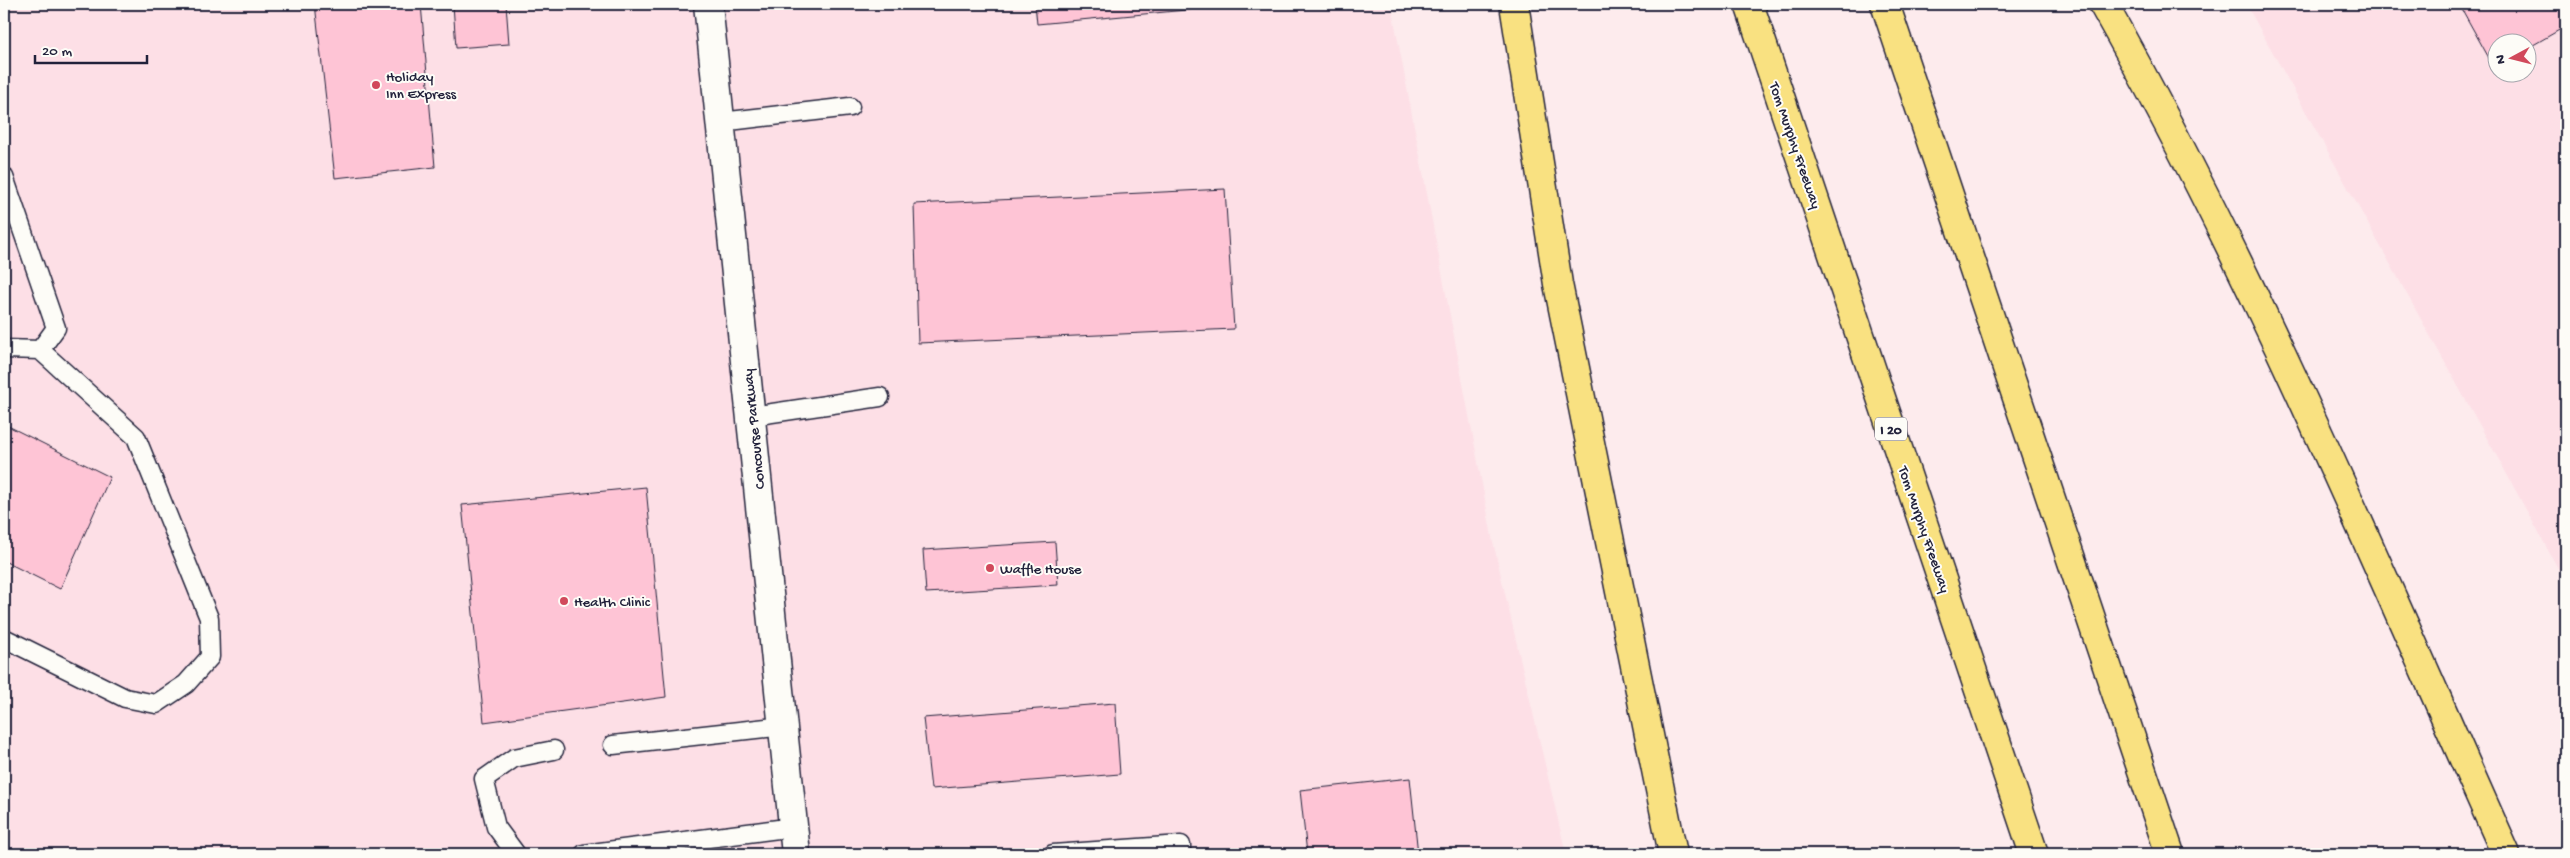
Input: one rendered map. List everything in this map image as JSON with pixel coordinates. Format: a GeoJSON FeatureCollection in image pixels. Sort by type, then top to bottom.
{"type":"FeatureCollection","features":[{"type":"Feature","properties":{"kind":"highway"},"geometry":{"type":"LineString","coordinates":[[1514,4],[1558,284],[1672,854]]}},
{"type":"Feature","properties":{"kind":"highway","name":"Tom Murphy Freeway"},"geometry":{"type":"LineString","coordinates":[[1748,4],[2034,854]]}},
{"type":"Feature","properties":{"kind":"highway"},"geometry":{"type":"LineString","coordinates":[[1885,4],[2170,854]]}},
{"type":"Feature","properties":{"kind":"highway"},"geometry":{"type":"LineString","coordinates":[[2103,4],[2141,71],[2244,277],[2506,854]]}},
{"type":"Feature","properties":{"kind":"street","name":"Concourse Parkway"},"geometry":{"type":"LineString","coordinates":[[708,4],[796,854]]}},
{"type":"Feature","properties":{"kind":"lane"},"geometry":{"type":"LineString","coordinates":[[721,122],[850,107]]}},
{"type":"Feature","properties":{"kind":"lane"},"geometry":{"type":"LineString","coordinates":[[4,177],[56,328],[40,350]]}},
{"type":"Feature","properties":{"kind":"lane"},"geometry":{"type":"LineString","coordinates":[[4,349],[40,350],[136,437],[209,618],[210,657],[186,684],[156,704],[125,698],[4,638]]}},
{"type":"Feature","properties":{"kind":"lane"},"geometry":{"type":"LineString","coordinates":[[752,416],[880,397]]}},
{"type":"Feature","properties":{"kind":"lane"},"geometry":{"type":"LineString","coordinates":[[613,745],[784,726]]}},
{"type":"Feature","properties":{"kind":"lane"},"geometry":{"type":"LineString","coordinates":[[516,854],[496,827],[484,779],[514,758],[554,750]]}},
{"type":"Feature","properties":{"kind":"lane"},"geometry":{"type":"LineString","coordinates":[[584,854],[794,827]]}},
{"type":"Feature","properties":{"kind":"lane"},"geometry":{"type":"LineString","coordinates":[[1053,854],[1181,845],[1181,854]]}},
{"type":"Feature","properties":{"kind":"shaded area"},"geometry":{"type":"Polygon","coordinates":[[[4,4],[1391,4],[1493,542],[1566,854],[4,854],[4,4]]]}},
{"type":"Feature","properties":{"kind":"shaded area"},"geometry":{"type":"Polygon","coordinates":[[[2246,4],[2566,4],[2566,583],[2504,469],[2246,4]]]}},
{"type":"Feature","properties":{"kind":"building","name":"Holiday Inn Express"},"geometry":{"type":"Polygon","coordinates":[[[315,4],[421,4],[435,167],[335,178],[315,4]]]}},
{"type":"Feature","properties":{"kind":"building"},"geometry":{"type":"Polygon","coordinates":[[[453,4],[506,4],[509,44],[456,48],[453,4]]]}},
{"type":"Feature","properties":{"kind":"building"},"geometry":{"type":"Polygon","coordinates":[[[1035,4],[1196,4],[1197,9],[1037,24],[1035,4]]]}},
{"type":"Feature","properties":{"kind":"building"},"geometry":{"type":"Polygon","coordinates":[[[2459,4],[2566,4],[2566,40],[2561,29],[2538,42],[2538,32],[2488,32],[2488,56],[2459,4]]]}},
{"type":"Feature","properties":{"kind":"building"},"geometry":{"type":"Polygon","coordinates":[[[1225,189],[1234,329],[918,343],[914,204],[1225,189]]]}},
{"type":"Feature","properties":{"kind":"building"},"geometry":{"type":"Polygon","coordinates":[[[4,424],[110,477],[60,589],[4,561],[4,424]]]}},
{"type":"Feature","properties":{"kind":"building","name":"Health Clinic"},"geometry":{"type":"Polygon","coordinates":[[[646,487],[666,697],[484,722],[462,505],[646,487]]]}},
{"type":"Feature","properties":{"kind":"building","name":"Waffle House"},"geometry":{"type":"Polygon","coordinates":[[[1055,542],[1058,585],[926,593],[923,550],[1055,542]]]}},
{"type":"Feature","properties":{"kind":"building"},"geometry":{"type":"Polygon","coordinates":[[[1115,703],[1120,774],[931,789],[923,718],[1115,703]]]}},
{"type":"Feature","properties":{"kind":"building"},"geometry":{"type":"Polygon","coordinates":[[[1410,778],[1418,854],[1307,854],[1300,790],[1410,778]]]}},
{"type":"Feature","properties":{"kind":"place","name":"Holiday Inn Express"},"geometry":{"type":"Point","coordinates":[376,85]}},
{"type":"Feature","properties":{"kind":"place","name":"Waffle House"},"geometry":{"type":"Point","coordinates":[990,568]}},
{"type":"Feature","properties":{"kind":"place","name":"Health Clinic"},"geometry":{"type":"Point","coordinates":[564,601]}}]}
